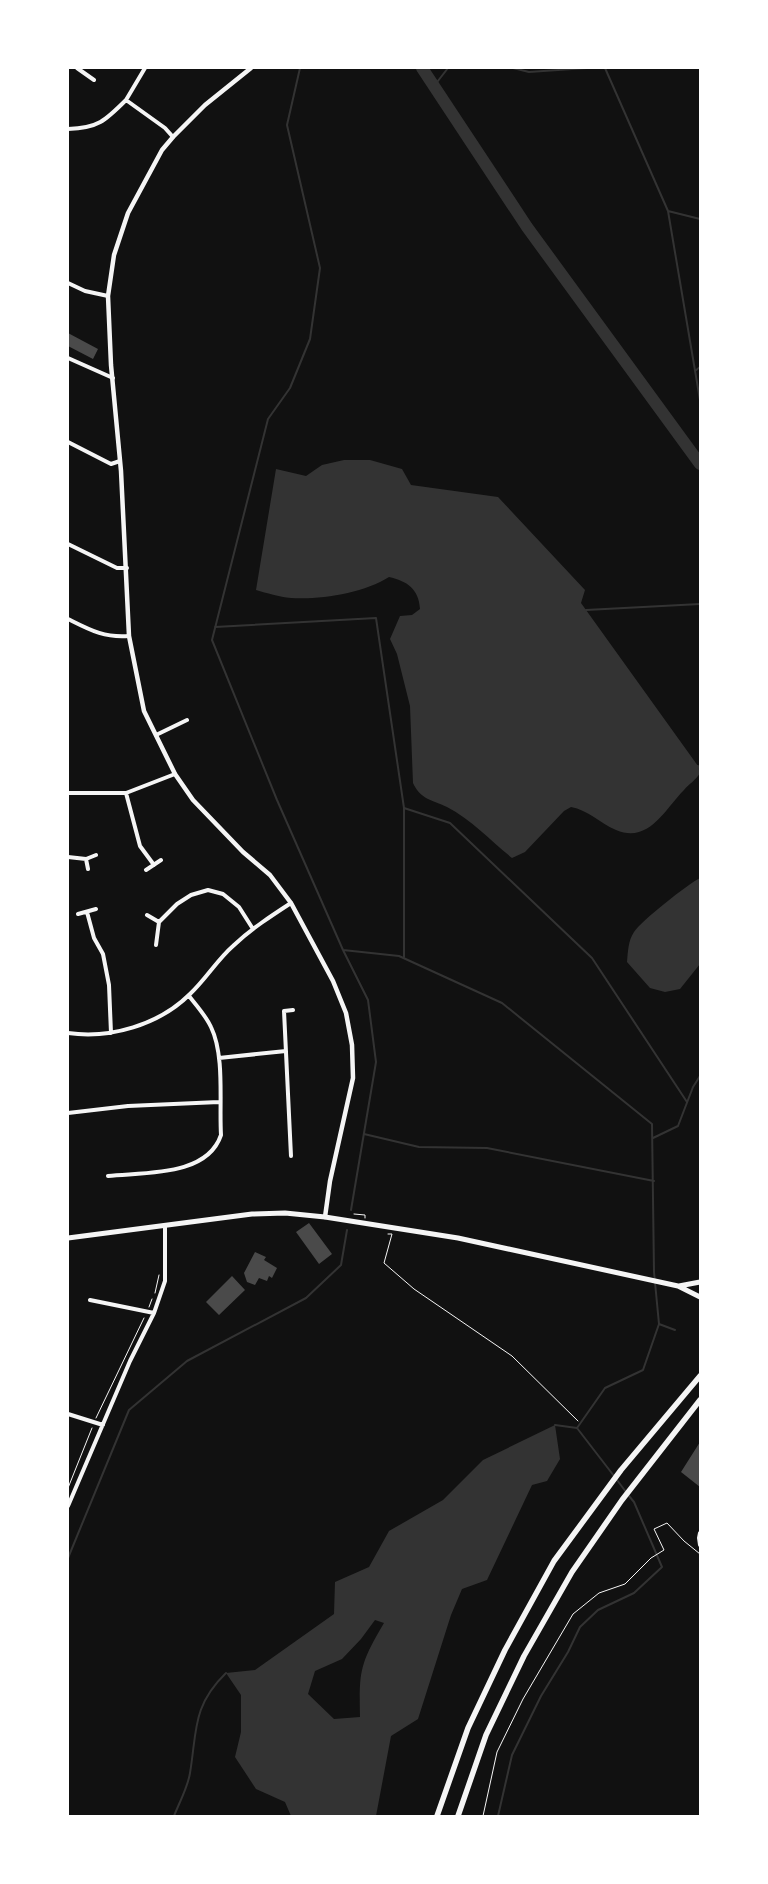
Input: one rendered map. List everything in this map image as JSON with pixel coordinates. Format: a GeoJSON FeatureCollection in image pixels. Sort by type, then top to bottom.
{"type":"FeatureCollection","features":[{"type":"Feature","properties":{"kind":"highway"},"geometry":{"type":"LineString","coordinates":[[437,1816],[468,1728],[505,1650],[554,1562],[610,1483],[700,1376]]}},
{"type":"Feature","properties":{"kind":"highway"},"geometry":{"type":"LineString","coordinates":[[458,1816],[486,1735],[524,1656],[572,1572],[632,1485],[700,1400]]}},
{"type":"Feature","properties":{"kind":"main road"},"geometry":{"type":"LineString","coordinates":[[68,1238],[165,1227],[252,1214],[285,1213],[325,1216],[458,1238],[666,1283],[678,1286],[700,1297]]}},
{"type":"Feature","properties":{"kind":"main road"},"geometry":{"type":"LineString","coordinates":[[678,1286],[700,1282]]}},
{"type":"Feature","properties":{"kind":"street"},"geometry":{"type":"LineString","coordinates":[[77,68],[94,80]]}},
{"type":"Feature","properties":{"kind":"street"},"geometry":{"type":"LineString","coordinates":[[68,129],[88,128],[107,118],[126,100],[145,68]]}},
{"type":"Feature","properties":{"kind":"street"},"geometry":{"type":"LineString","coordinates":[[252,68],[205,105],[162,150],[128,213],[114,255],[108,296],[127,568],[129,636],[144,711],[176,774],[210,818],[270,875],[291,903],[333,981],[346,1014],[352,1045],[354,1078],[330,1181],[325,1216]]}},
{"type":"Feature","properties":{"kind":"street"},"geometry":{"type":"LineString","coordinates":[[126,100],[165,128],[173,137]]}},
{"type":"Feature","properties":{"kind":"street"},"geometry":{"type":"LineString","coordinates":[[68,283],[85,291],[108,296]]}},
{"type":"Feature","properties":{"kind":"street"},"geometry":{"type":"LineString","coordinates":[[68,358],[113,378]]}},
{"type":"Feature","properties":{"kind":"street"},"geometry":{"type":"LineString","coordinates":[[68,442],[111,464],[120,460]]}},
{"type":"Feature","properties":{"kind":"street"},"geometry":{"type":"LineString","coordinates":[[68,544],[117,568],[127,568]]}},
{"type":"Feature","properties":{"kind":"street"},"geometry":{"type":"LineString","coordinates":[[68,619],[91,631],[110,637],[129,636]]}},
{"type":"Feature","properties":{"kind":"street"},"geometry":{"type":"LineString","coordinates":[[156,735],[187,720]]}},
{"type":"Feature","properties":{"kind":"street"},"geometry":{"type":"LineString","coordinates":[[68,793],[126,793],[176,774]]}},
{"type":"Feature","properties":{"kind":"street"},"geometry":{"type":"LineString","coordinates":[[126,793],[140,846],[154,865]]}},
{"type":"Feature","properties":{"kind":"street"},"geometry":{"type":"LineString","coordinates":[[68,857],[86,859],[96,855]]}},
{"type":"Feature","properties":{"kind":"street"},"geometry":{"type":"LineString","coordinates":[[86,859],[88,869]]}},
{"type":"Feature","properties":{"kind":"street"},"geometry":{"type":"LineString","coordinates":[[146,870],[162,860]]}},
{"type":"Feature","properties":{"kind":"street"},"geometry":{"type":"LineString","coordinates":[[156,946],[158,922],[177,904],[191,895],[208,890],[223,894],[238,907],[252,929]]}},
{"type":"Feature","properties":{"kind":"street"},"geometry":{"type":"LineString","coordinates":[[68,1034],[85,1036],[111,1033],[141,1025],[160,1017],[189,996],[231,947],[252,929],[291,903]]}},
{"type":"Feature","properties":{"kind":"street"},"geometry":{"type":"LineString","coordinates":[[78,914],[96,909]]}},
{"type":"Feature","properties":{"kind":"street"},"geometry":{"type":"LineString","coordinates":[[87,912],[94,938],[103,954],[109,985],[111,1033]]}},
{"type":"Feature","properties":{"kind":"street"},"geometry":{"type":"LineString","coordinates":[[147,915],[158,922]]}},
{"type":"Feature","properties":{"kind":"street"},"geometry":{"type":"LineString","coordinates":[[108,1176],[189,1167],[201,1161],[218,1142],[221,1135],[219,1058],[211,1027],[189,996]]}},
{"type":"Feature","properties":{"kind":"street"},"geometry":{"type":"LineString","coordinates":[[291,1156],[284,1011],[293,1010]]}},
{"type":"Feature","properties":{"kind":"street"},"geometry":{"type":"LineString","coordinates":[[219,1058],[286,1051]]}},
{"type":"Feature","properties":{"kind":"street"},"geometry":{"type":"LineString","coordinates":[[68,1113],[128,1106],[219,1102]]}},
{"type":"Feature","properties":{"kind":"street"},"geometry":{"type":"LineString","coordinates":[[68,1506],[130,1361],[154,1313],[165,1281],[165,1227]]}},
{"type":"Feature","properties":{"kind":"street"},"geometry":{"type":"LineString","coordinates":[[90,1300],[154,1313]]}},
{"type":"Feature","properties":{"kind":"street"},"geometry":{"type":"LineString","coordinates":[[68,1414],[103,1425]]}},
{"type":"Feature","properties":{"kind":"street"},"geometry":{"type":"LineString","coordinates":[[700,1533],[700,1545]]}},
{"type":"Feature","properties":{"kind":"path"},"geometry":{"type":"LineString","coordinates":[[354,1214],[365,1215]]}},
{"type":"Feature","properties":{"kind":"path"},"geometry":{"type":"LineString","coordinates":[[382,1233],[392,1234],[384,1263],[414,1289],[512,1356],[578,1421]]}},
{"type":"Feature","properties":{"kind":"path"},"geometry":{"type":"LineString","coordinates":[[68,1488],[94,1422],[147,1312],[159,1276]]}},
{"type":"Feature","properties":{"kind":"path"},"geometry":{"type":"LineString","coordinates":[[483,1816],[498,1752],[523,1699],[574,1614],[599,1593],[625,1584],[651,1558],[664,1550],[654,1529],[667,1523],[700,1554]]}},
{"type":"Feature","properties":{"kind":"shaded area"},"geometry":{"type":"Polygon","coordinates":[[[344,460],[370,460],[402,469],[411,485],[498,497],[585,590],[581,603],[698,766],[700,773],[663,815],[647,829],[628,833],[616,830],[583,811],[571,807],[564,811],[525,852],[512,858],[465,818],[419,793],[413,783],[410,706],[397,654],[390,639],[400,616],[412,615],[420,609],[417,596],[411,587],[389,577],[379,583],[355,591],[315,598],[287,597],[256,590],[276,469],[306,476],[322,465],[344,460]]]}},
{"type":"Feature","properties":{"kind":"shaded area"},"geometry":{"type":"Polygon","coordinates":[[[700,878],[700,964],[680,989],[665,992],[650,988],[627,962],[632,935],[655,912],[700,878]]]}},
{"type":"Feature","properties":{"kind":"shaded area"},"geometry":{"type":"Polygon","coordinates":[[[555,1425],[560,1459],[547,1481],[532,1485],[487,1580],[462,1589],[451,1615],[418,1719],[391,1736],[376,1816],[291,1816],[285,1802],[256,1789],[235,1757],[241,1732],[241,1695],[226,1673],[255,1670],[334,1614],[335,1582],[369,1567],[389,1531],[443,1500],[483,1460],[555,1425]],[[375,1620],[361,1639],[342,1659],[315,1671],[308,1694],[334,1719],[360,1717],[360,1688],[363,1668],[370,1648],[384,1623],[375,1620]]]}},
{"type":"Feature","properties":{"kind":"building"},"geometry":{"type":"Polygon","coordinates":[[[68,333],[98,349],[93,359],[68,346],[68,333]]]}},
{"type":"Feature","properties":{"kind":"building"},"geometry":{"type":"Polygon","coordinates":[[[309,1223],[332,1254],[319,1264],[296,1232],[309,1223]]]}},
{"type":"Feature","properties":{"kind":"building"},"geometry":{"type":"Polygon","coordinates":[[[255,1252],[266,1257],[264,1260],[277,1268],[272,1278],[269,1276],[267,1281],[259,1278],[255,1285],[247,1282],[244,1273],[255,1252]]]}},
{"type":"Feature","properties":{"kind":"building"},"geometry":{"type":"Polygon","coordinates":[[[232,1276],[245,1290],[219,1315],[206,1302],[232,1276]]]}},
{"type":"Feature","properties":{"kind":"building"},"geometry":{"type":"Polygon","coordinates":[[[700,1442],[700,1487],[681,1472],[700,1442]]]}},
{"type":"Feature","properties":{"kind":"waterway"},"geometry":{"type":"LineString","coordinates":[[300,68],[287,125],[320,268],[310,339],[290,388],[268,419],[212,640],[277,800],[343,950],[368,1000],[376,1062],[351,1210]]}},
{"type":"Feature","properties":{"kind":"waterway"},"geometry":{"type":"LineString","coordinates":[[422,68],[527,227],[700,464]]}},
{"type":"Feature","properties":{"kind":"waterway"},"geometry":{"type":"LineString","coordinates":[[434,86],[448,68]]}},
{"type":"Feature","properties":{"kind":"waterway"},"geometry":{"type":"LineString","coordinates":[[513,68],[529,72],[587,68]]}},
{"type":"Feature","properties":{"kind":"waterway"},"geometry":{"type":"LineString","coordinates":[[605,68],[668,211],[700,400]]}},
{"type":"Feature","properties":{"kind":"waterway"},"geometry":{"type":"LineString","coordinates":[[668,211],[700,219]]}},
{"type":"Feature","properties":{"kind":"waterway"},"geometry":{"type":"LineString","coordinates":[[695,371],[700,367]]}},
{"type":"Feature","properties":{"kind":"waterway"},"geometry":{"type":"LineString","coordinates":[[586,610],[700,604]]}},
{"type":"Feature","properties":{"kind":"waterway"},"geometry":{"type":"LineString","coordinates":[[215,627],[376,618],[404,808],[404,957]]}},
{"type":"Feature","properties":{"kind":"waterway"},"geometry":{"type":"LineString","coordinates":[[698,766],[700,770]]}},
{"type":"Feature","properties":{"kind":"waterway"},"geometry":{"type":"LineString","coordinates":[[404,808],[450,823],[592,958],[687,1102]]}},
{"type":"Feature","properties":{"kind":"waterway"},"geometry":{"type":"LineString","coordinates":[[343,950],[399,956],[502,1003],[652,1124],[654,1272],[659,1324],[643,1370],[605,1388],[577,1428]]}},
{"type":"Feature","properties":{"kind":"waterway"},"geometry":{"type":"LineString","coordinates":[[653,1138],[678,1126],[693,1087],[700,1076]]}},
{"type":"Feature","properties":{"kind":"waterway"},"geometry":{"type":"LineString","coordinates":[[364,1134],[419,1147],[487,1148],[654,1181]]}},
{"type":"Feature","properties":{"kind":"waterway"},"geometry":{"type":"LineString","coordinates":[[68,1558],[129,1410],[187,1361],[306,1298],[341,1265],[347,1230]]}},
{"type":"Feature","properties":{"kind":"waterway"},"geometry":{"type":"LineString","coordinates":[[659,1324],[675,1330]]}},
{"type":"Feature","properties":{"kind":"waterway"},"geometry":{"type":"LineString","coordinates":[[555,1425],[577,1428]]}},
{"type":"Feature","properties":{"kind":"waterway"},"geometry":{"type":"LineString","coordinates":[[577,1428],[614,1476]]}},
{"type":"Feature","properties":{"kind":"waterway"},"geometry":{"type":"LineString","coordinates":[[617,1480],[626,1492]]}},
{"type":"Feature","properties":{"kind":"waterway"},"geometry":{"type":"LineString","coordinates":[[498,1816],[512,1755],[541,1696],[568,1652],[580,1627],[598,1610],[634,1593],[662,1567],[634,1502],[629,1496]]}},
{"type":"Feature","properties":{"kind":"waterway"},"geometry":{"type":"LineString","coordinates":[[174,1816],[189,1778],[198,1720],[202,1708],[215,1685],[226,1673]]}}]}
